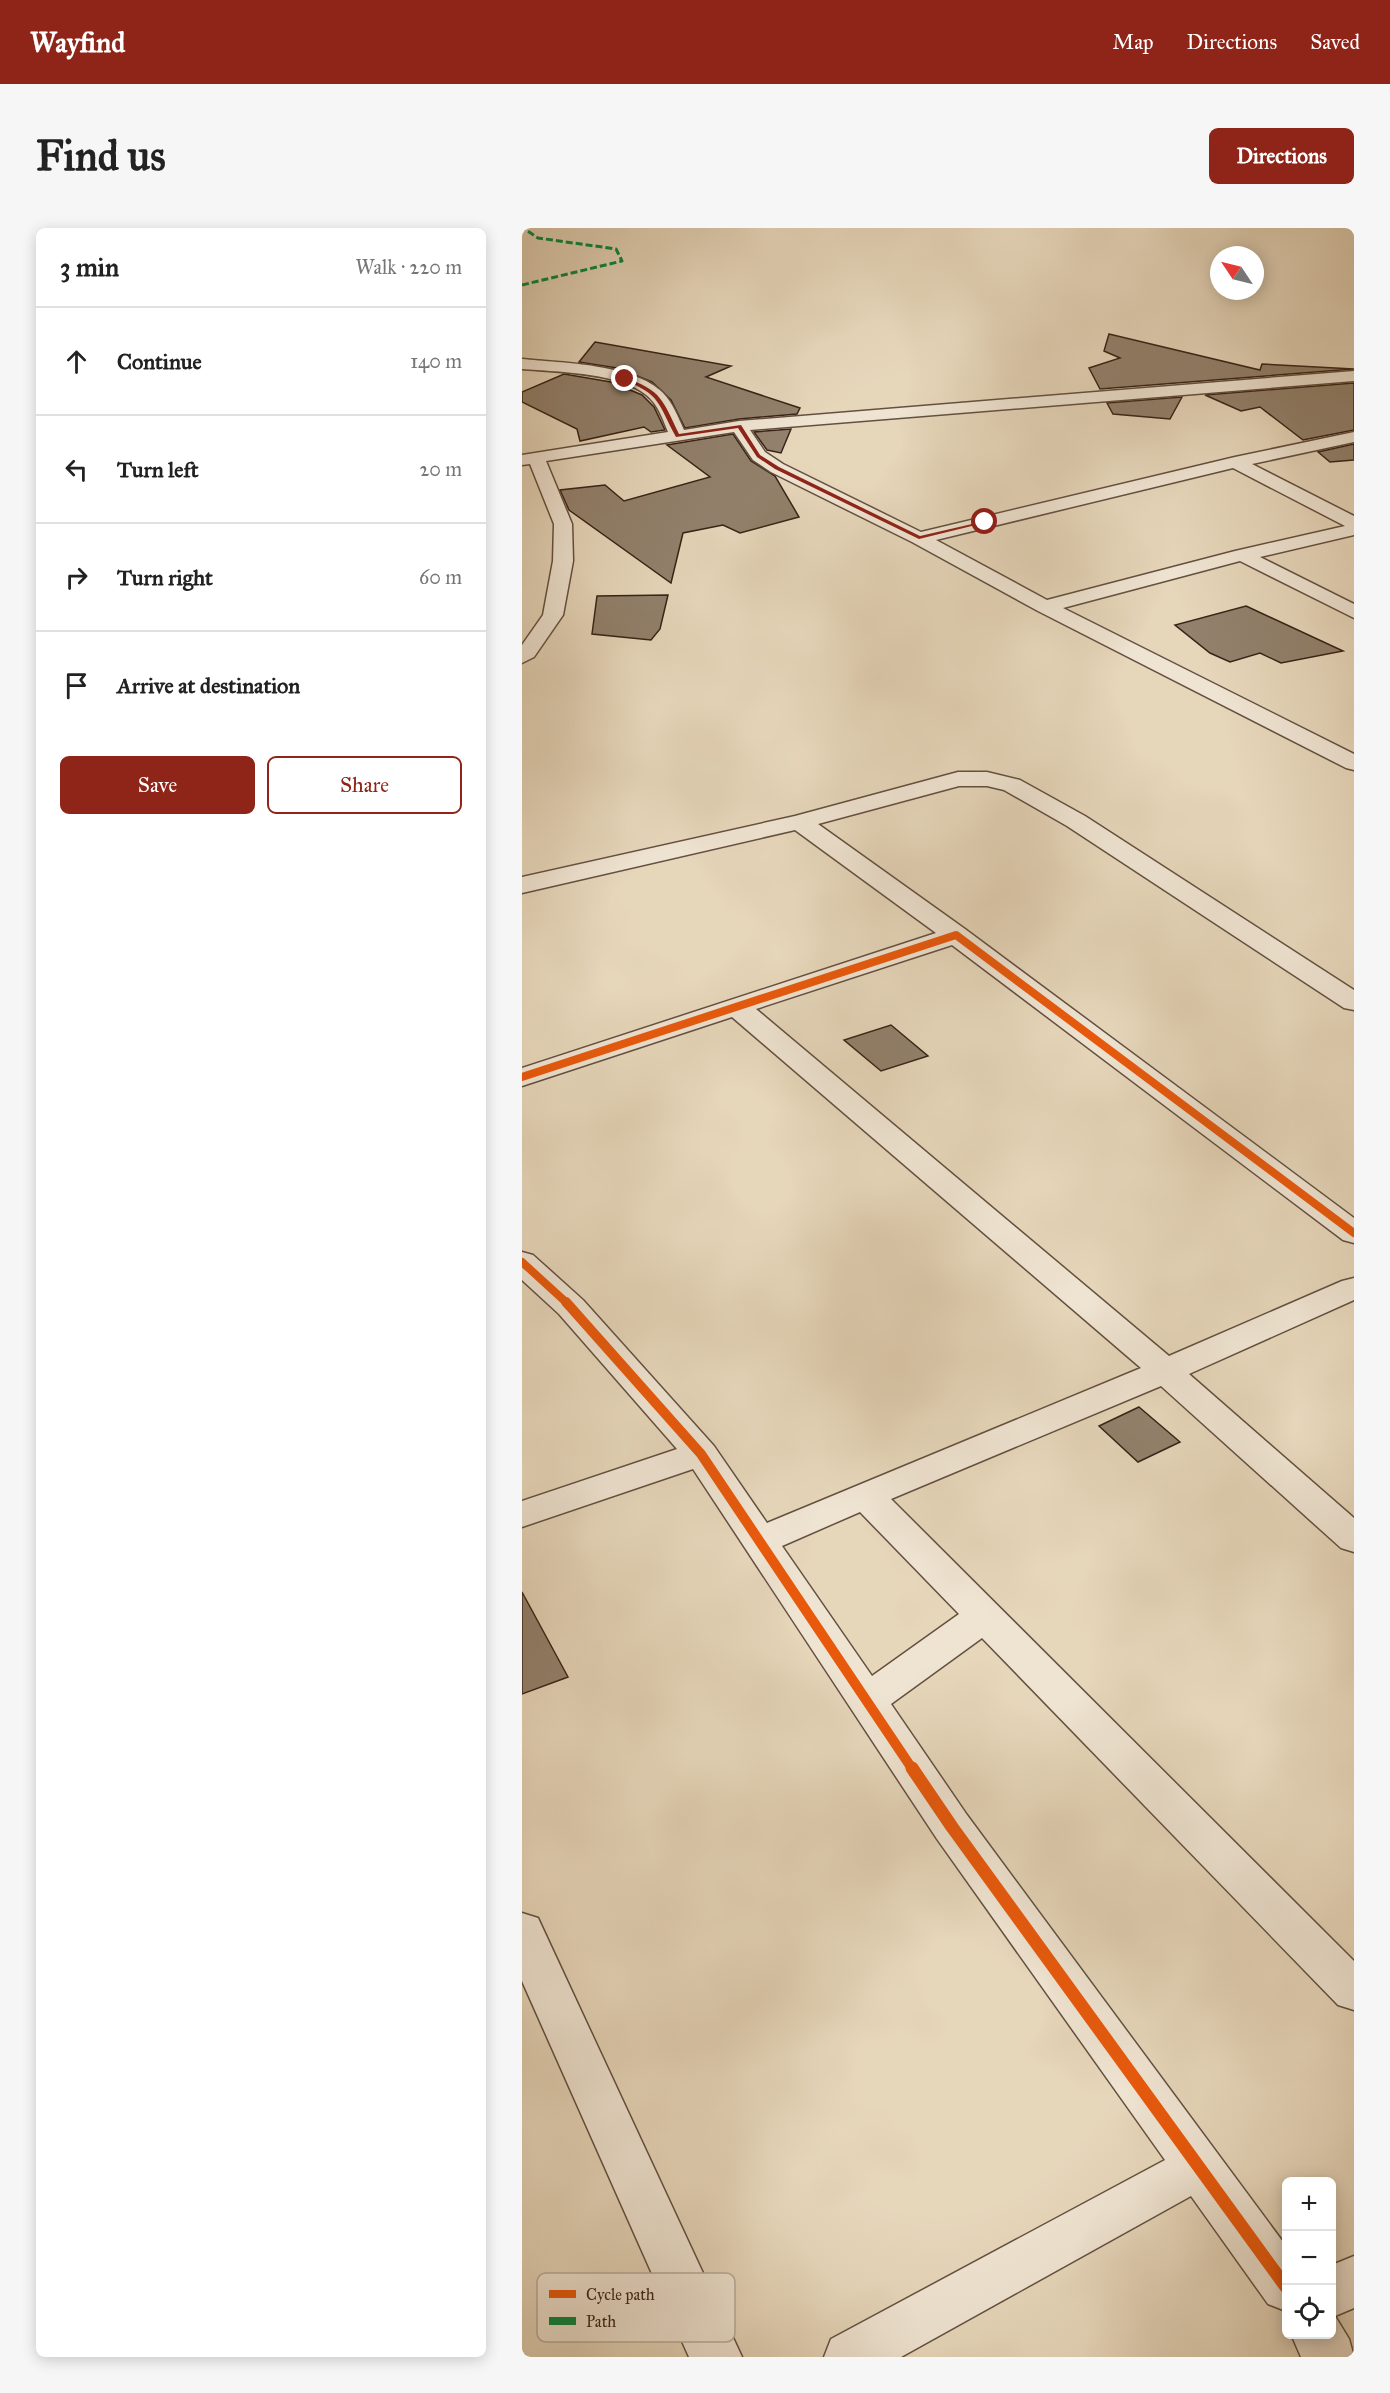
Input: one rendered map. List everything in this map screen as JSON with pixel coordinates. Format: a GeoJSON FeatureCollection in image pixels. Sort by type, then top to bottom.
{"type":"FeatureCollection","features":[{"type":"Feature","properties":{"kind":"street"},"geometry":{"type":"LineString","coordinates":[[522,364],[602,373],[646,387],[658,397],[678,435]]}},
{"type":"Feature","properties":{"kind":"street"},"geometry":{"type":"LineString","coordinates":[[522,657],[527,654],[553,615],[563,561],[563,524],[529,459],[739,426],[1354,376]]}},
{"type":"Feature","properties":{"kind":"street"},"geometry":{"type":"LineString","coordinates":[[739,426],[759,456],[777,468],[919,538],[1045,607],[1354,763]]}},
{"type":"Feature","properties":{"kind":"street"},"geometry":{"type":"LineString","coordinates":[[919,538],[1235,462],[1354,437]]}},
{"type":"Feature","properties":{"kind":"street"},"geometry":{"type":"LineString","coordinates":[[1235,462],[1354,523]]}},
{"type":"Feature","properties":{"kind":"street"},"geometry":{"type":"LineString","coordinates":[[1045,607],[1242,555],[1354,530]]}},
{"type":"Feature","properties":{"kind":"street"},"geometry":{"type":"LineString","coordinates":[[1242,555],[1354,612]]}},
{"type":"Feature","properties":{"kind":"street"},"geometry":{"type":"LineString","coordinates":[[522,885],[799,822],[958,779],[987,779],[1012,785],[1076,821],[1354,1002]]}},
{"type":"Feature","properties":{"kind":"street"},"geometry":{"type":"LineString","coordinates":[[799,822],[956,935],[1354,1233]]}},
{"type":"Feature","properties":{"kind":"street"},"geometry":{"type":"LineString","coordinates":[[522,1077],[956,935]]}},
{"type":"Feature","properties":{"kind":"street"},"geometry":{"type":"LineString","coordinates":[[736,1007],[1165,1371],[1354,1539]]}},
{"type":"Feature","properties":{"kind":"street"},"geometry":{"type":"LineString","coordinates":[[522,1262],[572,1307],[701,1454],[952,1827],[1286,2285]]}},
{"type":"Feature","properties":{"kind":"street"},"geometry":{"type":"LineString","coordinates":[[758,1541],[1165,1371],[1354,1288]]}},
{"type":"Feature","properties":{"kind":"street"},"geometry":{"type":"LineString","coordinates":[[522,1514],[701,1454]]}},
{"type":"Feature","properties":{"kind":"street"},"geometry":{"type":"LineString","coordinates":[[866,1496],[1354,1991]]}},
{"type":"Feature","properties":{"kind":"street"},"geometry":{"type":"LineString","coordinates":[[867,1701],[983,1617]]}},
{"type":"Feature","properties":{"kind":"street"},"geometry":{"type":"LineString","coordinates":[[522,1931],[678,2273]]}},
{"type":"Feature","properties":{"kind":"street"},"geometry":{"type":"LineString","coordinates":[[850,2357],[1198,2167]]}},
{"type":"Feature","properties":{"kind":"street"},"geometry":{"type":"LineString","coordinates":[[1336,2291],[1354,2280]]}},
{"type":"Feature","properties":{"kind":"street"},"geometry":{"type":"LineString","coordinates":[[1320,2339],[1330,2357]]}},
{"type":"Feature","properties":{"kind":"street"},"geometry":{"type":"LineString","coordinates":[[709,2342],[716,2357]]}},
{"type":"Feature","properties":{"kind":"building"},"geometry":{"type":"Polygon","coordinates":[[[1109,334],[1260,370],[1262,364],[1354,369],[1100,389],[1089,368],[1120,358],[1104,351],[1109,334]]]}},
{"type":"Feature","properties":{"kind":"building"},"geometry":{"type":"Polygon","coordinates":[[[595,342],[731,366],[706,377],[800,408],[797,414],[739,419],[685,428],[671,400],[652,382],[617,368],[579,362],[595,342]]]}},
{"type":"Feature","properties":{"kind":"building"},"geometry":{"type":"Polygon","coordinates":[[[564,374],[611,382],[642,395],[654,407],[665,430],[651,432],[644,427],[580,441],[577,429],[522,402],[522,392],[564,374]]]}},
{"type":"Feature","properties":{"kind":"building"},"geometry":{"type":"Polygon","coordinates":[[[1354,383],[1354,430],[1303,440],[1260,407],[1241,411],[1205,395],[1354,383]]]}},
{"type":"Feature","properties":{"kind":"building"},"geometry":{"type":"Polygon","coordinates":[[[1182,397],[1170,419],[1113,414],[1107,403],[1182,397]]]}},
{"type":"Feature","properties":{"kind":"building"},"geometry":{"type":"Polygon","coordinates":[[[791,429],[781,453],[767,450],[754,432],[791,429]]]}},
{"type":"Feature","properties":{"kind":"building"},"geometry":{"type":"Polygon","coordinates":[[[733,434],[751,461],[775,476],[799,517],[740,533],[723,525],[683,533],[671,583],[569,510],[560,490],[605,485],[624,501],[710,477],[667,445],[733,434]]]}},
{"type":"Feature","properties":{"kind":"building"},"geometry":{"type":"Polygon","coordinates":[[[1354,444],[1354,460],[1330,462],[1318,452],[1354,444]]]}},
{"type":"Feature","properties":{"kind":"building"},"geometry":{"type":"Polygon","coordinates":[[[668,595],[660,629],[651,640],[592,634],[597,596],[668,595]]]}},
{"type":"Feature","properties":{"kind":"building"},"geometry":{"type":"Polygon","coordinates":[[[1246,606],[1343,651],[1281,663],[1260,653],[1230,662],[1210,653],[1175,625],[1246,606]]]}},
{"type":"Feature","properties":{"kind":"building"},"geometry":{"type":"Polygon","coordinates":[[[891,1025],[928,1056],[881,1071],[844,1040],[891,1025]]]}},
{"type":"Feature","properties":{"kind":"building"},"geometry":{"type":"Polygon","coordinates":[[[1139,1407],[1180,1442],[1138,1462],[1099,1426],[1139,1407]]]}},
{"type":"Feature","properties":{"kind":"building"},"geometry":{"type":"Polygon","coordinates":[[[522,1592],[568,1677],[522,1694],[522,1592]]]}},
{"type":"Feature","properties":{"kind":"marked path"},"geometry":{"type":"LineString","coordinates":[[522,285],[622,261],[616,249],[538,238],[523,228]]}},
{"type":"Feature","properties":{"kind":"cycle path"},"geometry":{"type":"LineString","coordinates":[[522,1077],[956,935],[1354,1233]]}},
{"type":"Feature","properties":{"kind":"cycle path"},"geometry":{"type":"LineString","coordinates":[[522,1262],[571,1307],[701,1454],[952,1827],[1285,2285]]}},
{"type":"Feature","properties":{"kind":"route"},"geometry":{"type":"LineString","coordinates":[[625,379],[646,387],[658,397],[678,435],[739,426],[759,456],[777,468],[919,538],[985,522]]}}]}
